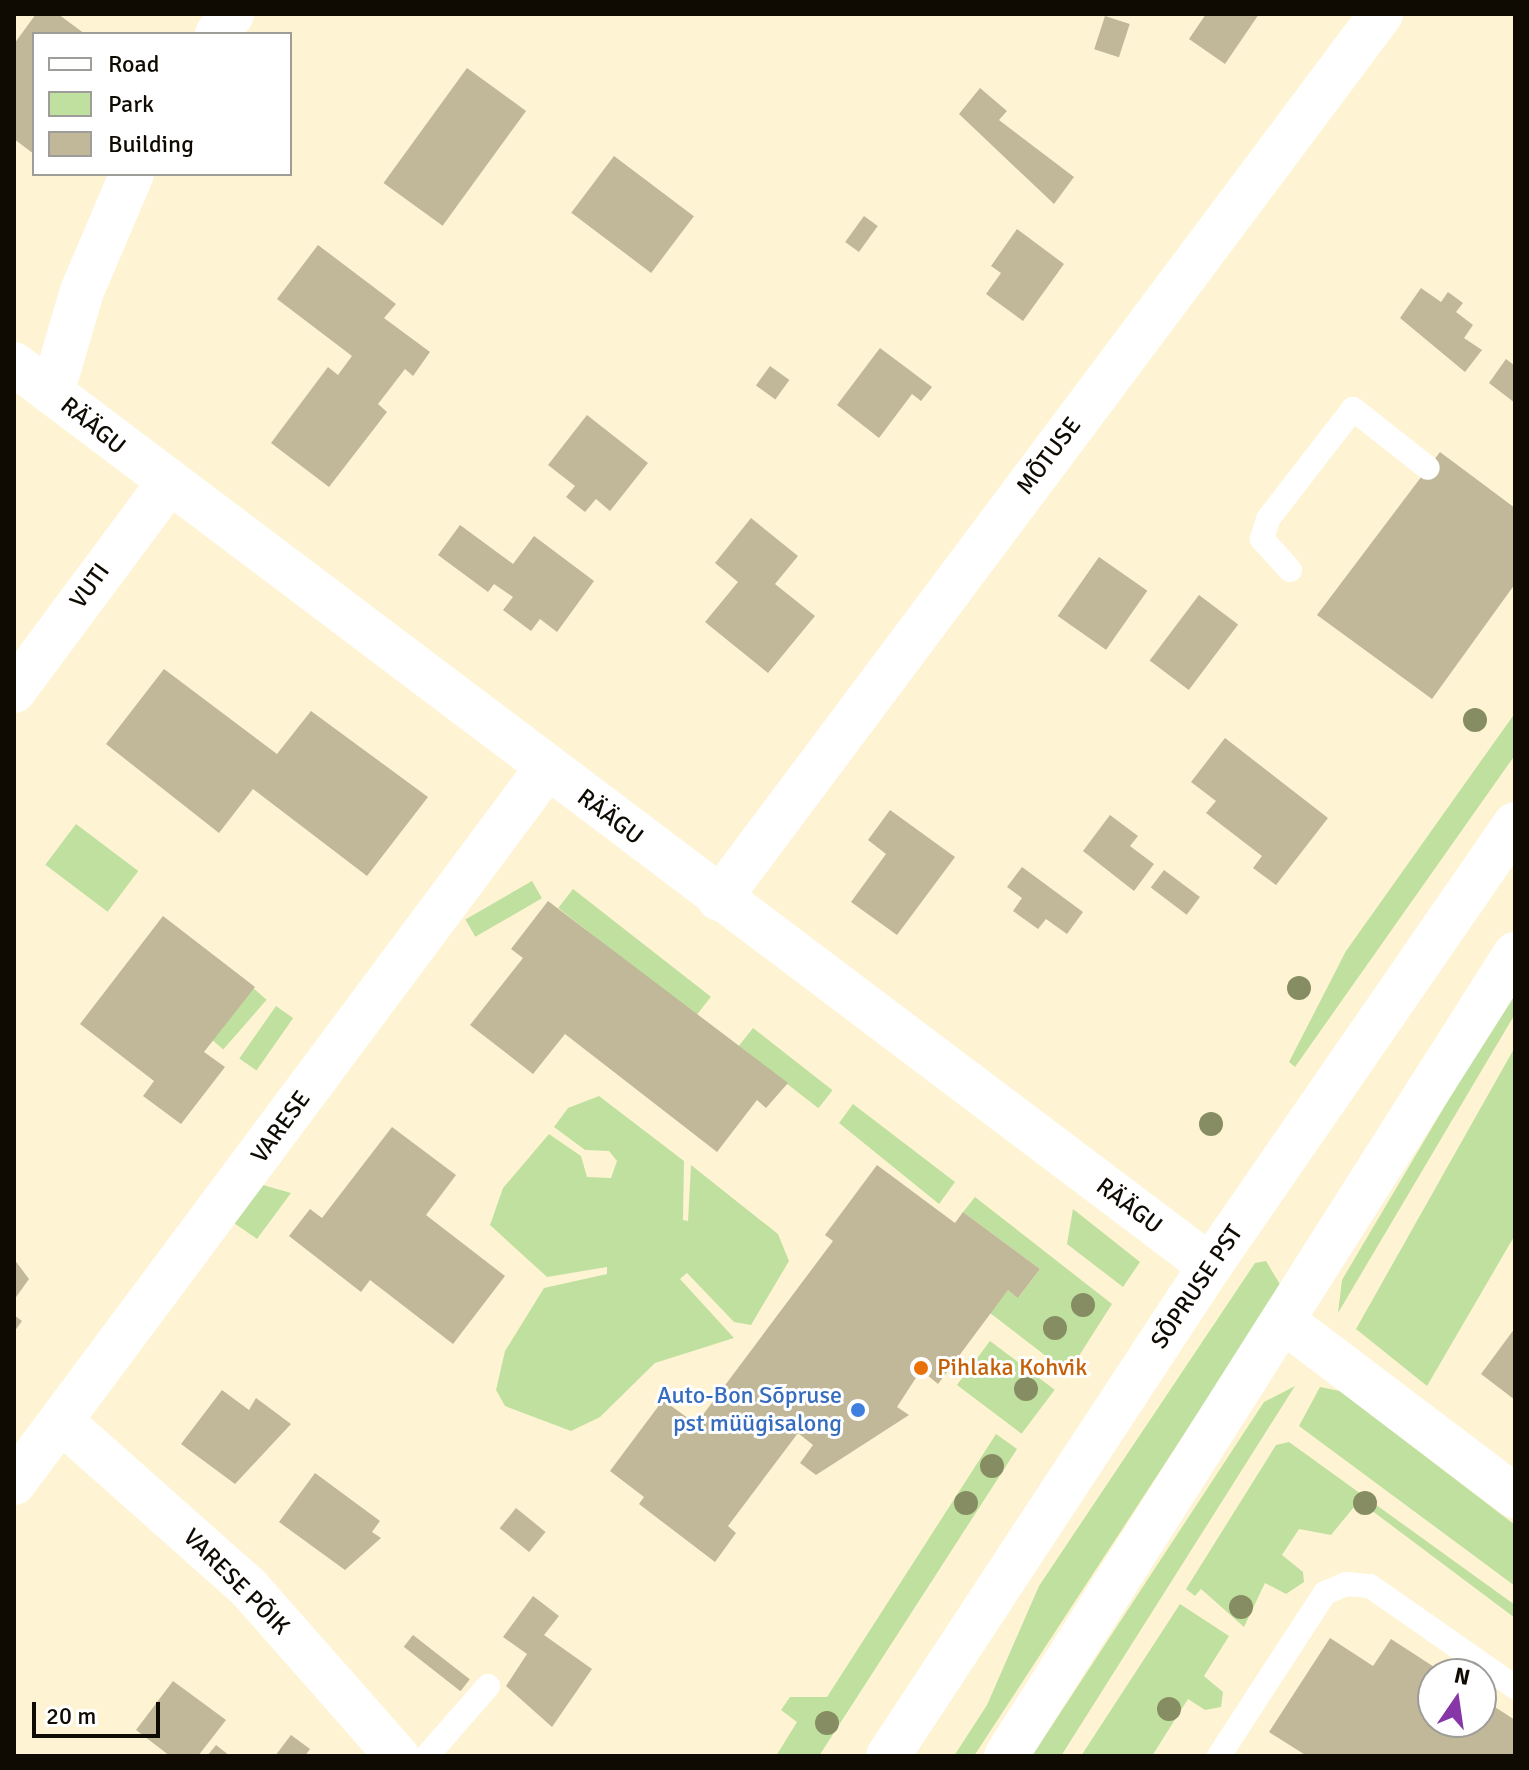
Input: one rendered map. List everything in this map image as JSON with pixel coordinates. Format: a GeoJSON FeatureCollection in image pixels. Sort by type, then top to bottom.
{"type":"FeatureCollection","features":[{"type":"Feature","properties":{"kind":"street"},"geometry":{"type":"LineString","coordinates":[[218,32],[232,14]]}},
{"type":"Feature","properties":{"kind":"street","name":"MÕTUSE"},"geometry":{"type":"LineString","coordinates":[[719,899],[1381,14]]}},
{"type":"Feature","properties":{"kind":"street"},"geometry":{"type":"LineString","coordinates":[[52,393],[82,291],[131,176]]}},
{"type":"Feature","properties":{"kind":"street","name":"RÄÄGU"},"geometry":{"type":"LineString","coordinates":[[14,364],[168,484],[1210,1266]]}},
{"type":"Feature","properties":{"kind":"street","name":"VUTI"},"geometry":{"type":"LineString","coordinates":[[14,691],[168,484]]}},
{"type":"Feature","properties":{"kind":"street","name":"VARESE"},"geometry":{"type":"LineString","coordinates":[[14,1483],[546,769]]}},
{"type":"Feature","properties":{"kind":"street","name":"SÕPRUSE PST"},"geometry":{"type":"LineString","coordinates":[[888,1756],[1210,1266],[1515,824]]}},
{"type":"Feature","properties":{"kind":"street"},"geometry":{"type":"LineString","coordinates":[[1006,1756],[1286,1323],[1515,954]]}},
{"type":"Feature","properties":{"kind":"street"},"geometry":{"type":"LineString","coordinates":[[1286,1323],[1515,1496]]}},
{"type":"Feature","properties":{"kind":"street","name":"VARESE PÕIK"},"geometry":{"type":"LineString","coordinates":[[62,1422],[248,1587],[397,1756]]}},
{"type":"Feature","properties":{"kind":"lane"},"geometry":{"type":"LineString","coordinates":[[1290,570],[1262,539],[1268,519],[1353,409],[1428,468]]}},
{"type":"Feature","properties":{"kind":"lane"},"geometry":{"type":"LineString","coordinates":[[1219,1756],[1325,1593],[1346,1584],[1370,1586],[1515,1687]]}},
{"type":"Feature","properties":{"kind":"lane"},"geometry":{"type":"LineString","coordinates":[[427,1756],[488,1686]]}},
{"type":"Feature","properties":{"kind":"green space"},"geometry":{"type":"Polygon","coordinates":[[[1515,713],[1515,755],[1295,1067],[1289,1062],[1346,951],[1515,713]]]}},
{"type":"Feature","properties":{"kind":"green space"},"geometry":{"type":"Polygon","coordinates":[[[76,824],[138,871],[108,912],[45,865],[76,824]]]}},
{"type":"Feature","properties":{"kind":"green space"},"geometry":{"type":"Polygon","coordinates":[[[532,881],[542,898],[475,937],[465,920],[532,881]]]}},
{"type":"Feature","properties":{"kind":"green space"},"geometry":{"type":"Polygon","coordinates":[[[573,889],[711,997],[696,1016],[558,908],[573,889]]]}},
{"type":"Feature","properties":{"kind":"green space"},"geometry":{"type":"Polygon","coordinates":[[[1515,987],[1515,1014],[1338,1313],[1342,1280],[1515,987]]]}},
{"type":"Feature","properties":{"kind":"green space"},"geometry":{"type":"Polygon","coordinates":[[[253,988],[267,1000],[223,1050],[210,1038],[253,988]]]}},
{"type":"Feature","properties":{"kind":"green space"},"geometry":{"type":"Polygon","coordinates":[[[276,1006],[293,1018],[256,1070],[239,1058],[276,1006]]]}},
{"type":"Feature","properties":{"kind":"green space"},"geometry":{"type":"Polygon","coordinates":[[[753,1028],[833,1090],[818,1108],[739,1046],[753,1028]]]}},
{"type":"Feature","properties":{"kind":"green space"},"geometry":{"type":"Polygon","coordinates":[[[1515,1047],[1515,1235],[1427,1386],[1356,1329],[1515,1047]]]}},
{"type":"Feature","properties":{"kind":"green space"},"geometry":{"type":"Polygon","coordinates":[[[599,1096],[684,1161],[683,1220],[688,1221],[691,1165],[778,1234],[789,1261],[751,1325],[734,1322],[687,1273],[680,1279],[734,1338],[655,1363],[600,1417],[571,1431],[505,1406],[496,1390],[505,1351],[544,1288],[607,1274],[607,1267],[547,1277],[490,1225],[503,1188],[549,1134],[581,1156],[587,1177],[611,1178],[617,1161],[609,1151],[585,1150],[554,1127],[568,1108],[599,1096]]]}},
{"type":"Feature","properties":{"kind":"green space"},"geometry":{"type":"Polygon","coordinates":[[[853,1104],[955,1182],[939,1204],[839,1123],[853,1104]]]}},
{"type":"Feature","properties":{"kind":"green space"},"geometry":{"type":"Polygon","coordinates":[[[263,1185],[291,1193],[257,1239],[231,1221],[263,1185]]]}},
{"type":"Feature","properties":{"kind":"green space"},"geometry":{"type":"Polygon","coordinates":[[[975,1197],[1112,1304],[1068,1373],[990,1313],[1008,1290],[1019,1297],[1040,1269],[963,1212],[975,1197]]]}},
{"type":"Feature","properties":{"kind":"green space"},"geometry":{"type":"Polygon","coordinates":[[[1073,1209],[1140,1262],[1123,1287],[1067,1244],[1073,1209]]]}},
{"type":"Feature","properties":{"kind":"green space"},"geometry":{"type":"Polygon","coordinates":[[[1266,1261],[1281,1286],[974,1756],[954,1756],[987,1705],[1039,1586],[1255,1263],[1266,1261]]]}},
{"type":"Feature","properties":{"kind":"green space"},"geometry":{"type":"Polygon","coordinates":[[[990,1341],[1055,1390],[1022,1434],[957,1385],[990,1341]]]}},
{"type":"Feature","properties":{"kind":"green space"},"geometry":{"type":"Polygon","coordinates":[[[1295,1386],[1061,1756],[1032,1756],[1264,1402],[1295,1386]]]}},
{"type":"Feature","properties":{"kind":"green space"},"geometry":{"type":"Polygon","coordinates":[[[1320,1387],[1340,1391],[1515,1525],[1515,1586],[1299,1426],[1320,1387]]]}},
{"type":"Feature","properties":{"kind":"green space"},"geometry":{"type":"Polygon","coordinates":[[[996,1434],[1017,1449],[819,1756],[776,1756],[797,1722],[781,1710],[790,1697],[827,1697],[996,1434]]]}},
{"type":"Feature","properties":{"kind":"green space"},"geometry":{"type":"Polygon","coordinates":[[[1289,1442],[1515,1605],[1515,1618],[1359,1501],[1331,1535],[1299,1529],[1282,1555],[1303,1572],[1304,1582],[1286,1594],[1265,1583],[1244,1627],[1201,1589],[1195,1596],[1186,1589],[1276,1445],[1289,1442]]]}},
{"type":"Feature","properties":{"kind":"green space"},"geometry":{"type":"Polygon","coordinates":[[[1180,1604],[1229,1636],[1204,1676],[1223,1692],[1221,1707],[1205,1710],[1188,1699],[1152,1756],[1081,1756],[1180,1604]]]}},
{"type":"Feature","properties":{"kind":"building"},"geometry":{"type":"Polygon","coordinates":[[[36,14],[58,14],[82,32],[32,32],[32,152],[14,139],[14,44],[36,14]]]}},
{"type":"Feature","properties":{"kind":"building"},"geometry":{"type":"Polygon","coordinates":[[[1206,14],[1259,14],[1225,64],[1189,39],[1206,14]]]}},
{"type":"Feature","properties":{"kind":"building"},"geometry":{"type":"Polygon","coordinates":[[[1105,16],[1130,24],[1119,57],[1094,49],[1105,16]]]}},
{"type":"Feature","properties":{"kind":"building"},"geometry":{"type":"Polygon","coordinates":[[[467,68],[526,111],[443,226],[384,183],[467,68]]]}},
{"type":"Feature","properties":{"kind":"building"},"geometry":{"type":"Polygon","coordinates":[[[980,88],[1007,111],[999,120],[1074,177],[1054,204],[959,114],[980,88]]]}},
{"type":"Feature","properties":{"kind":"building"},"geometry":{"type":"Polygon","coordinates":[[[614,156],[694,216],[651,273],[571,213],[614,156]]]}},
{"type":"Feature","properties":{"kind":"building"},"geometry":{"type":"Polygon","coordinates":[[[864,216],[878,226],[859,252],[845,242],[864,216]]]}},
{"type":"Feature","properties":{"kind":"building"},"geometry":{"type":"Polygon","coordinates":[[[1017,229],[1064,264],[1023,321],[986,294],[1001,273],[991,266],[1017,229]]]}},
{"type":"Feature","properties":{"kind":"building"},"geometry":{"type":"Polygon","coordinates":[[[318,245],[396,304],[384,318],[430,352],[413,376],[405,369],[378,404],[387,412],[329,487],[271,443],[328,367],[338,375],[352,356],[277,299],[318,245]]]}},
{"type":"Feature","properties":{"kind":"building"},"geometry":{"type":"Polygon","coordinates":[[[1421,288],[1441,302],[1448,292],[1463,303],[1456,312],[1473,325],[1464,338],[1482,350],[1465,372],[1400,318],[1421,288]]]}},
{"type":"Feature","properties":{"kind":"building"},"geometry":{"type":"Polygon","coordinates":[[[880,348],[932,387],[921,401],[912,394],[879,438],[837,405],[880,348]]]}},
{"type":"Feature","properties":{"kind":"building"},"geometry":{"type":"Polygon","coordinates":[[[1506,359],[1515,366],[1515,403],[1489,383],[1506,359]]]}},
{"type":"Feature","properties":{"kind":"building"},"geometry":{"type":"Polygon","coordinates":[[[770,366],[789,380],[775,400],[756,385],[770,366]]]}},
{"type":"Feature","properties":{"kind":"building"},"geometry":{"type":"Polygon","coordinates":[[[587,415],[648,463],[610,511],[596,499],[585,512],[566,497],[575,486],[548,465],[587,415]]]}},
{"type":"Feature","properties":{"kind":"building"},"geometry":{"type":"Polygon","coordinates":[[[1440,452],[1515,508],[1515,584],[1432,699],[1317,615],[1440,452]]]}},
{"type":"Feature","properties":{"kind":"building"},"geometry":{"type":"Polygon","coordinates":[[[751,518],[798,556],[775,584],[815,616],[768,673],[705,622],[738,582],[715,563],[751,518]]]}},
{"type":"Feature","properties":{"kind":"building"},"geometry":{"type":"Polygon","coordinates":[[[460,525],[513,564],[534,536],[594,581],[557,632],[540,619],[531,631],[503,610],[513,597],[494,584],[488,592],[438,555],[460,525]]]}},
{"type":"Feature","properties":{"kind":"building"},"geometry":{"type":"Polygon","coordinates":[[[1099,557],[1147,591],[1106,650],[1058,616],[1099,557]]]}},
{"type":"Feature","properties":{"kind":"building"},"geometry":{"type":"Polygon","coordinates":[[[1199,595],[1238,624],[1189,690],[1150,660],[1199,595]]]}},
{"type":"Feature","properties":{"kind":"building"},"geometry":{"type":"Polygon","coordinates":[[[164,669],[277,754],[311,711],[428,797],[367,876],[253,789],[219,833],[106,744],[164,669]]]}},
{"type":"Feature","properties":{"kind":"building"},"geometry":{"type":"Polygon","coordinates":[[[1225,738],[1328,818],[1276,885],[1253,868],[1262,856],[1206,813],[1216,801],[1191,782],[1225,738]]]}},
{"type":"Feature","properties":{"kind":"building"},"geometry":{"type":"Polygon","coordinates":[[[890,810],[955,857],[897,935],[851,902],[886,854],[868,840],[890,810]]]}},
{"type":"Feature","properties":{"kind":"building"},"geometry":{"type":"Polygon","coordinates":[[[1110,815],[1138,836],[1130,846],[1154,864],[1134,891],[1083,851],[1110,815]]]}},
{"type":"Feature","properties":{"kind":"building"},"geometry":{"type":"Polygon","coordinates":[[[1022,867],[1083,912],[1067,934],[1046,919],[1038,929],[1013,911],[1022,898],[1007,887],[1022,867]]]}},
{"type":"Feature","properties":{"kind":"building"},"geometry":{"type":"Polygon","coordinates":[[[1164,870],[1200,897],[1187,915],[1151,888],[1164,870]]]}},
{"type":"Feature","properties":{"kind":"building"},"geometry":{"type":"Polygon","coordinates":[[[548,901],[788,1083],[766,1108],[757,1100],[717,1152],[565,1034],[533,1074],[470,1025],[523,958],[511,949],[548,901]]]}},
{"type":"Feature","properties":{"kind":"building"},"geometry":{"type":"Polygon","coordinates":[[[163,916],[255,987],[204,1052],[225,1067],[181,1124],[143,1096],[154,1081],[80,1024],[163,916]]]}},
{"type":"Feature","properties":{"kind":"building"},"geometry":{"type":"Polygon","coordinates":[[[392,1127],[456,1175],[426,1215],[505,1276],[453,1344],[370,1280],[361,1292],[289,1236],[310,1209],[322,1218],[392,1127]]]}},
{"type":"Feature","properties":{"kind":"building"},"geometry":{"type":"Polygon","coordinates":[[[877,1165],[955,1223],[963,1212],[1040,1269],[1018,1298],[1008,1290],[938,1384],[921,1370],[897,1407],[909,1415],[816,1475],[800,1463],[813,1445],[798,1433],[728,1526],[736,1533],[715,1562],[639,1504],[644,1497],[610,1471],[663,1400],[696,1424],[833,1241],[825,1235],[877,1165]]]}},
{"type":"Feature","properties":{"kind":"building"},"geometry":{"type":"Polygon","coordinates":[[[14,1259],[29,1279],[14,1300],[14,1259]]]}},
{"type":"Feature","properties":{"kind":"building"},"geometry":{"type":"Polygon","coordinates":[[[14,1315],[22,1321],[14,1332],[14,1315]]]}},
{"type":"Feature","properties":{"kind":"building"},"geometry":{"type":"Polygon","coordinates":[[[1515,1328],[1515,1400],[1481,1374],[1515,1328]]]}},
{"type":"Feature","properties":{"kind":"building"},"geometry":{"type":"Polygon","coordinates":[[[222,1390],[249,1410],[256,1398],[291,1424],[235,1484],[181,1444],[222,1390]]]}},
{"type":"Feature","properties":{"kind":"building"},"geometry":{"type":"Polygon","coordinates":[[[315,1473],[380,1521],[372,1532],[381,1538],[345,1570],[279,1522],[315,1473]]]}},
{"type":"Feature","properties":{"kind":"building"},"geometry":{"type":"Polygon","coordinates":[[[516,1508],[546,1532],[529,1552],[500,1528],[516,1508]]]}},
{"type":"Feature","properties":{"kind":"building"},"geometry":{"type":"Polygon","coordinates":[[[533,1596],[559,1616],[544,1635],[592,1669],[552,1727],[506,1686],[527,1654],[503,1637],[533,1596]]]}},
{"type":"Feature","properties":{"kind":"building"},"geometry":{"type":"Polygon","coordinates":[[[413,1635],[470,1679],[461,1691],[404,1647],[413,1635]]]}},
{"type":"Feature","properties":{"kind":"building"},"geometry":{"type":"Polygon","coordinates":[[[1330,1638],[1373,1666],[1391,1639],[1420,1658],[1417,1658],[1417,1738],[1497,1738],[1497,1708],[1515,1720],[1515,1756],[1307,1756],[1269,1732],[1330,1638]]]}},
{"type":"Feature","properties":{"kind":"building"},"geometry":{"type":"Polygon","coordinates":[[[173,1681],[226,1720],[198,1756],[170,1756],[136,1730],[173,1681]]]}},
{"type":"Feature","properties":{"kind":"building"},"geometry":{"type":"Polygon","coordinates":[[[291,1735],[310,1749],[305,1756],[275,1756],[291,1735]]]}},
{"type":"Feature","properties":{"kind":"building"},"geometry":{"type":"Polygon","coordinates":[[[216,1745],[230,1756],[207,1756],[216,1745]]]}},
{"type":"Feature","properties":{"kind":"place","name":"Pihlaka Kohvik"},"geometry":{"type":"Point","coordinates":[921,1368]}},
{"type":"Feature","properties":{"kind":"place","name":"Auto-Bon Sõpruse pst müügisalong"},"geometry":{"type":"Point","coordinates":[858,1410]}}]}
